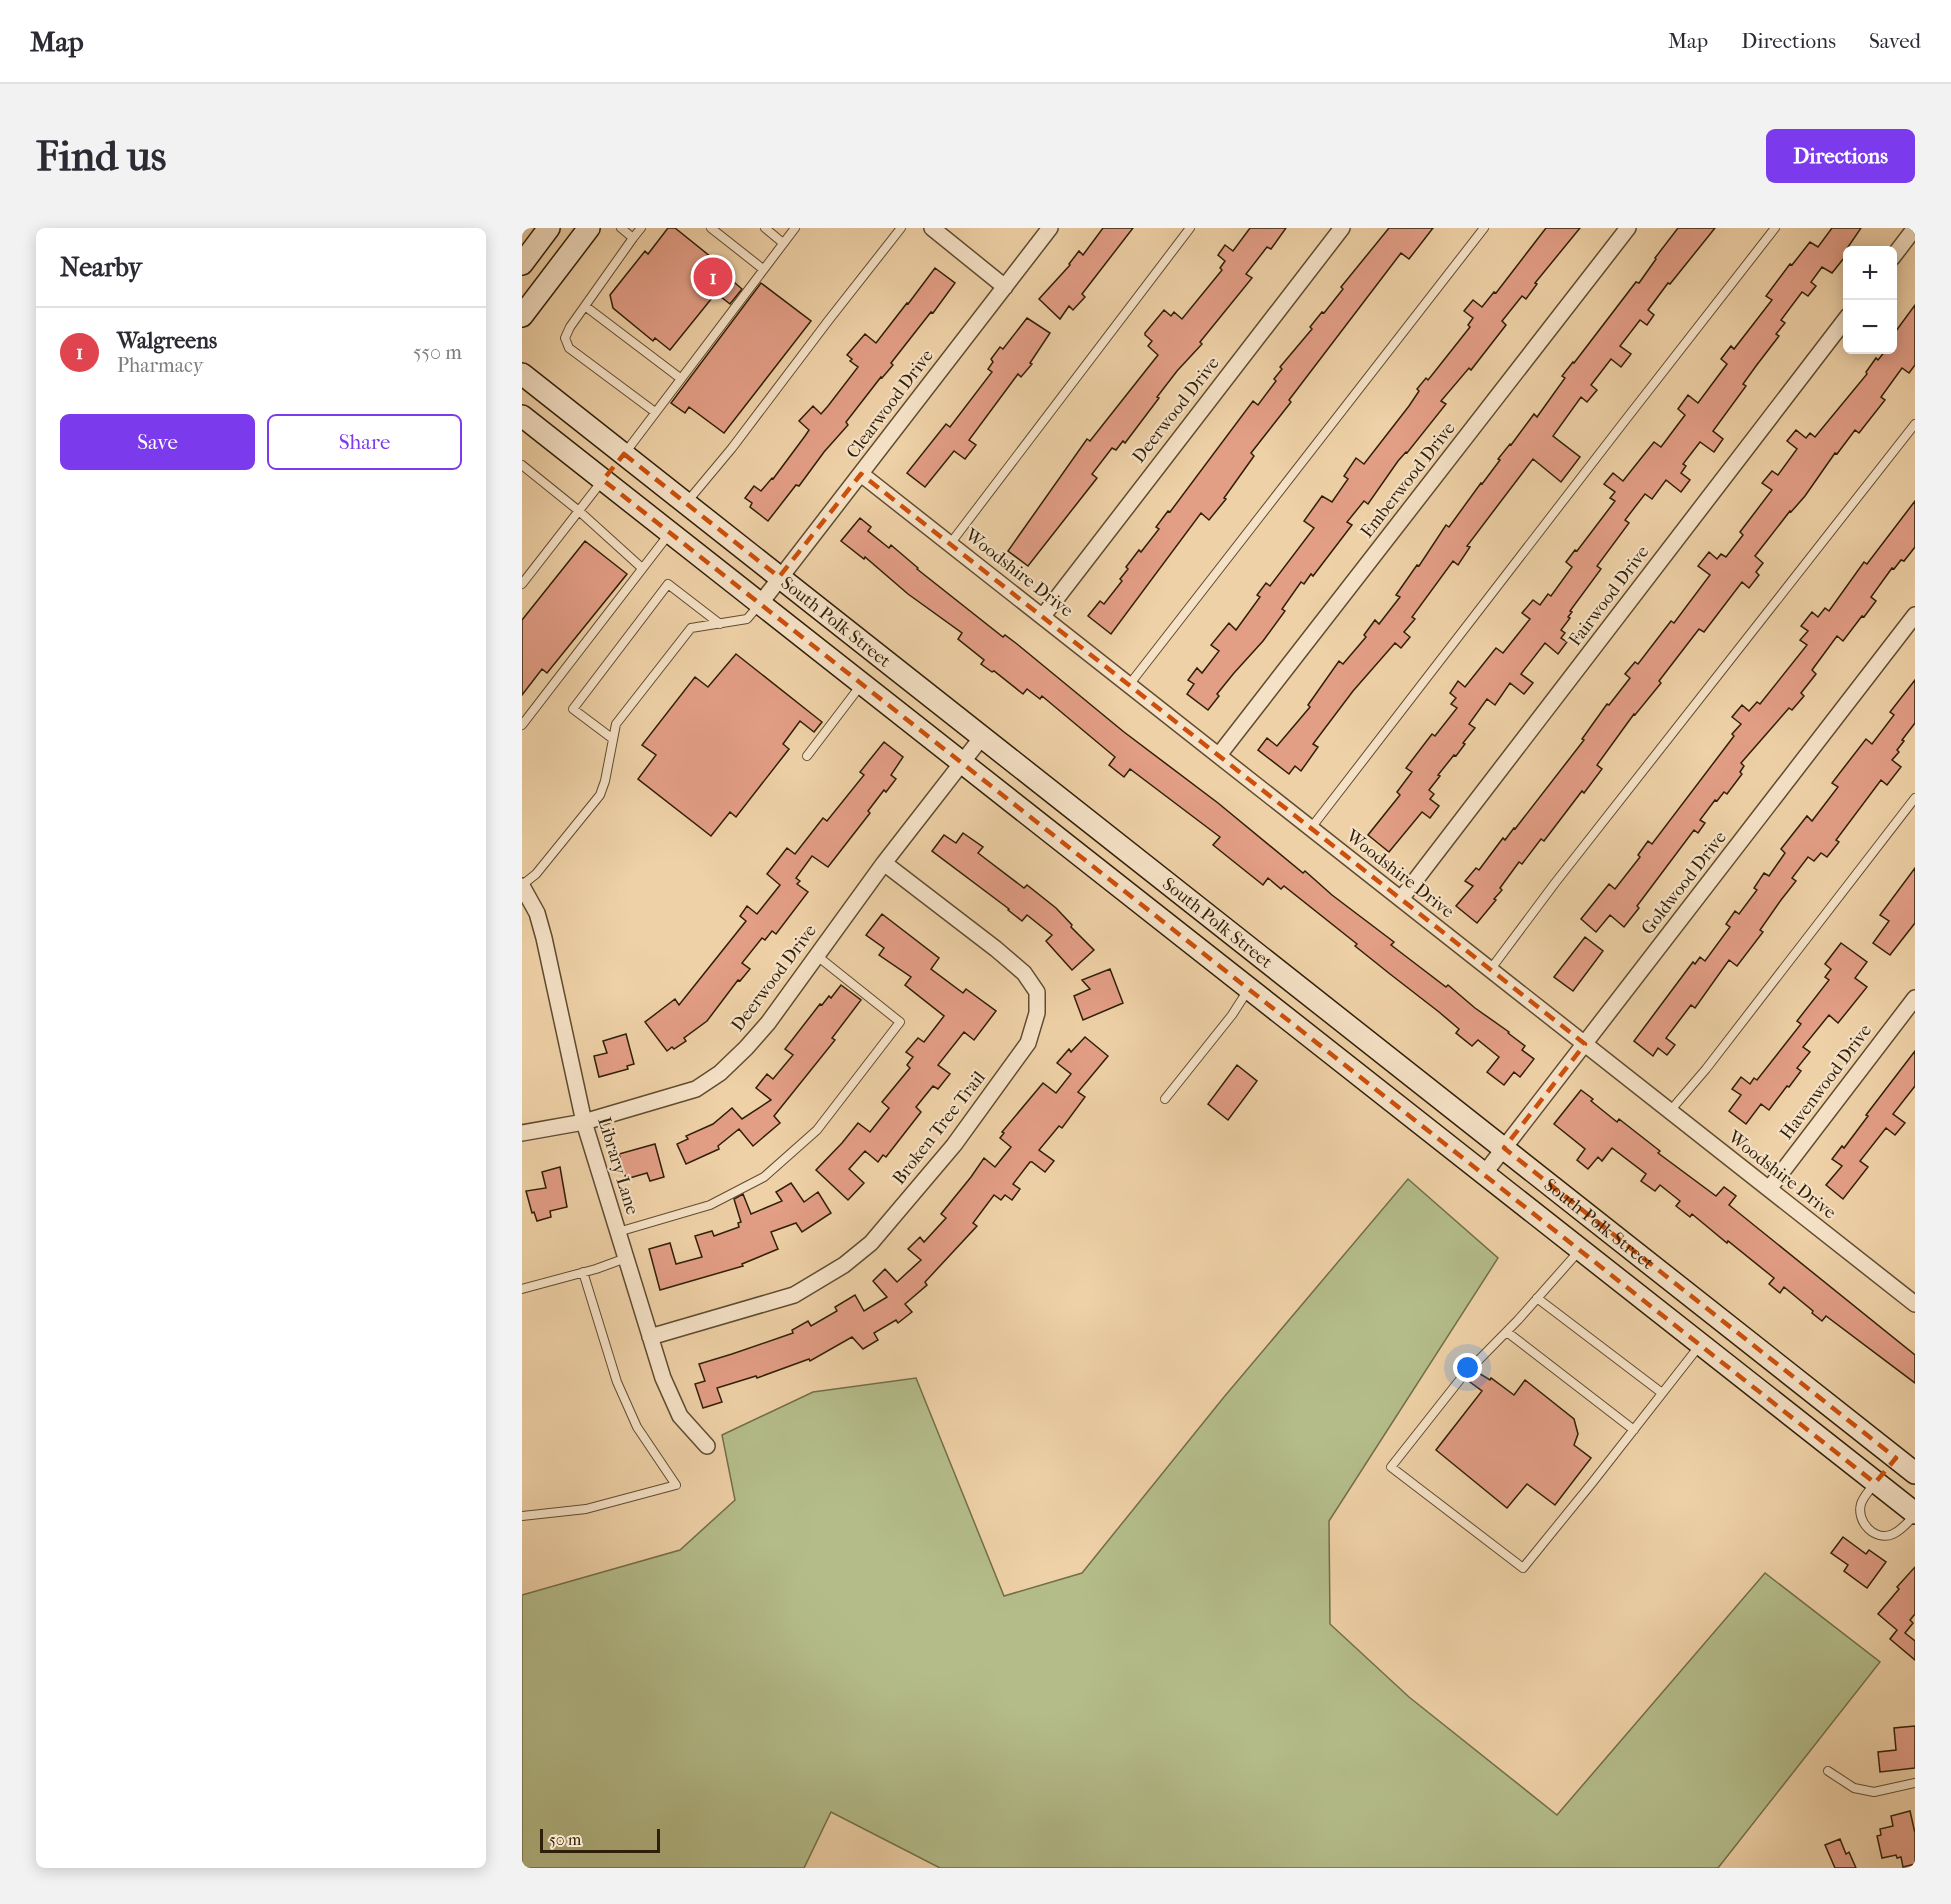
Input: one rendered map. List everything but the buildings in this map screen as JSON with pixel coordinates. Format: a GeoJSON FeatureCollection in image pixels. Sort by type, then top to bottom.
{"type":"FeatureCollection","features":[{"type":"Feature","properties":{"kind":"main road"},"geometry":{"type":"LineString","coordinates":[[523,260],[549,228]]}},
{"type":"Feature","properties":{"kind":"main road"},"geometry":{"type":"LineString","coordinates":[[522,316],[589,228]]}},
{"type":"Feature","properties":{"kind":"main road","name":"South Polk Street"},"geometry":{"type":"LineString","coordinates":[[522,374],[1915,1473]]}},
{"type":"Feature","properties":{"kind":"main road","name":"South Polk Street"},"geometry":{"type":"LineString","coordinates":[[522,416],[1915,1514]]}},
{"type":"Feature","properties":{"kind":"main road"},"geometry":{"type":"LineString","coordinates":[[603,480],[624,454]]}},
{"type":"Feature","properties":{"kind":"main road"},"geometry":{"type":"LineString","coordinates":[[1249,989],[1269,963]]}},
{"type":"Feature","properties":{"kind":"main road"},"geometry":{"type":"LineString","coordinates":[[1875,1483],[1896,1458]]}},
{"type":"Feature","properties":{"kind":"street"},"geometry":{"type":"LineString","coordinates":[[932,228],[1005,287]]}},
{"type":"Feature","properties":{"kind":"street","name":"Clearwood Drive"},"geometry":{"type":"LineString","coordinates":[[760,604],[1050,228]]}},
{"type":"Feature","properties":{"kind":"street","name":"Deerwood Drive"},"geometry":{"type":"LineString","coordinates":[[1042,616],[1342,228]]}},
{"type":"Feature","properties":{"kind":"street","name":"Emberwood Drive"},"geometry":{"type":"LineString","coordinates":[[1219,755],[1628,228]]}},
{"type":"Feature","properties":{"kind":"street"},"geometry":{"type":"LineString","coordinates":[[1897,253],[1915,228]]}},
{"type":"Feature","properties":{"kind":"street","name":"Fairwood Drive"},"geometry":{"type":"LineString","coordinates":[[1401,899],[1843,323]]}},
{"type":"Feature","properties":{"kind":"street","name":"Woodshire Drive"},"geometry":{"type":"LineString","coordinates":[[861,474],[1915,1304]]}},
{"type":"Feature","properties":{"kind":"street","name":"Goldwood Drive"},"geometry":{"type":"LineString","coordinates":[[1484,1174],[1915,615]]}},
{"type":"Feature","properties":{"kind":"street","name":"Deerwood Drive"},"geometry":{"type":"LineString","coordinates":[[522,1133],[584,1122],[696,1089],[720,1073],[768,1023],[884,863],[982,737]]}},
{"type":"Feature","properties":{"kind":"street","name":"Broken Tree Trail"},"geometry":{"type":"LineString","coordinates":[[650,1337],[794,1295],[844,1265],[871,1244],[954,1145],[1028,1043],[1037,1013],[1037,992],[1024,973],[884,863]]}},
{"type":"Feature","properties":{"kind":"street","name":"Library Lane"},"geometry":{"type":"LineString","coordinates":[[522,886],[537,913],[584,1122],[663,1378],[680,1416],[707,1446]]}},
{"type":"Feature","properties":{"kind":"street","name":"Havenwood Drive"},"geometry":{"type":"LineString","coordinates":[[1769,1189],[1915,998]]}},
{"type":"Feature","properties":{"kind":"lane"},"geometry":{"type":"LineString","coordinates":[[621,228],[633,238]]}},
{"type":"Feature","properties":{"kind":"lane"},"geometry":{"type":"LineString","coordinates":[[641,228],[570,327],[565,338],[569,348],[655,412]]}},
{"type":"Feature","properties":{"kind":"lane"},"geometry":{"type":"LineString","coordinates":[[711,228],[763,269]]}},
{"type":"Feature","properties":{"kind":"lane"},"geometry":{"type":"LineString","coordinates":[[765,228],[783,243]]}},
{"type":"Feature","properties":{"kind":"lane"},"geometry":{"type":"LineString","coordinates":[[624,454],[795,228]]}},
{"type":"Feature","properties":{"kind":"lane"},"geometry":{"type":"LineString","coordinates":[[686,503],[732,448],[901,228]]}},
{"type":"Feature","properties":{"kind":"lane"},"geometry":{"type":"LineString","coordinates":[[950,544],[1190,228]]}},
{"type":"Feature","properties":{"kind":"lane"},"geometry":{"type":"LineString","coordinates":[[1129,685],[1484,228]]}},
{"type":"Feature","properties":{"kind":"lane"},"geometry":{"type":"LineString","coordinates":[[1311,828],[1775,228]]}},
{"type":"Feature","properties":{"kind":"lane"},"geometry":{"type":"LineString","coordinates":[[585,306],[680,378]]}},
{"type":"Feature","properties":{"kind":"lane"},"geometry":{"type":"LineString","coordinates":[[1490,970],[1915,424]]}},
{"type":"Feature","properties":{"kind":"lane"},"geometry":{"type":"LineString","coordinates":[[522,465],[579,511],[642,568]]}},
{"type":"Feature","properties":{"kind":"lane"},"geometry":{"type":"LineString","coordinates":[[522,584],[603,480]]}},
{"type":"Feature","properties":{"kind":"lane"},"geometry":{"type":"LineString","coordinates":[[522,725],[670,533]]}},
{"type":"Feature","properties":{"kind":"lane"},"geometry":{"type":"LineString","coordinates":[[613,739],[573,709],[668,584],[720,624]]}},
{"type":"Feature","properties":{"kind":"lane"},"geometry":{"type":"LineString","coordinates":[[522,886],[536,874],[600,795],[616,724],[691,628],[747,620],[760,604]]}},
{"type":"Feature","properties":{"kind":"lane"},"geometry":{"type":"LineString","coordinates":[[807,756],[862,684]]}},
{"type":"Feature","properties":{"kind":"lane"},"geometry":{"type":"LineString","coordinates":[[1670,1112],[1706,1070],[1915,798]]}},
{"type":"Feature","properties":{"kind":"lane"},"geometry":{"type":"LineString","coordinates":[[618,1232],[710,1205],[764,1178],[817,1130],[900,1022],[816,955]]}},
{"type":"Feature","properties":{"kind":"lane"},"geometry":{"type":"LineString","coordinates":[[1165,1099],[1232,1015],[1249,989]]}},
{"type":"Feature","properties":{"kind":"lane"},"geometry":{"type":"LineString","coordinates":[[1580,1250],[1507,1332],[1462,1377],[1391,1467],[1523,1568],[1700,1345]]}},
{"type":"Feature","properties":{"kind":"lane"},"geometry":{"type":"LineString","coordinates":[[522,1288],[626,1258]]}},
{"type":"Feature","properties":{"kind":"lane"},"geometry":{"type":"LineString","coordinates":[[522,1516],[586,1509],[676,1485],[637,1427],[617,1382],[583,1272]]}},
{"type":"Feature","properties":{"kind":"lane"},"geometry":{"type":"LineString","coordinates":[[1537,1298],[1662,1393]]}},
{"type":"Feature","properties":{"kind":"lane"},"geometry":{"type":"LineString","coordinates":[[1507,1332],[1634,1430]]}},
{"type":"Feature","properties":{"kind":"lane"},"geometry":{"type":"LineString","coordinates":[[1875,1483],[1862,1502],[1860,1513],[1862,1522],[1874,1533],[1885,1536],[1893,1534],[1905,1526],[1915,1514]]}},
{"type":"Feature","properties":{"kind":"lane"},"geometry":{"type":"LineString","coordinates":[[1828,1771],[1854,1788],[1874,1792],[1915,1783]]}},
{"type":"Feature","properties":{"kind":"highlighted area"},"geometry":{"type":"Polygon","coordinates":[[[624,454],[779,577],[861,474],[1585,1044],[1504,1148],[1896,1458],[1875,1483],[603,480],[624,454]]]}},
{"type":"Feature","properties":{"kind":"green space"},"geometry":{"type":"Polygon","coordinates":[[[1408,1179],[1498,1258],[1329,1521],[1330,1624],[1409,1697],[1557,1815],[1765,1573],[1880,1662],[1718,1868],[940,1868],[831,1812],[804,1868],[522,1868],[522,1595],[680,1550],[735,1500],[722,1435],[813,1392],[916,1378],[1004,1596],[1082,1573],[1224,1397],[1408,1179]]]}},
{"type":"Feature","properties":{"kind":"place","name":"Walgreens"},"geometry":{"type":"Point","coordinates":[713,277]}}]}
